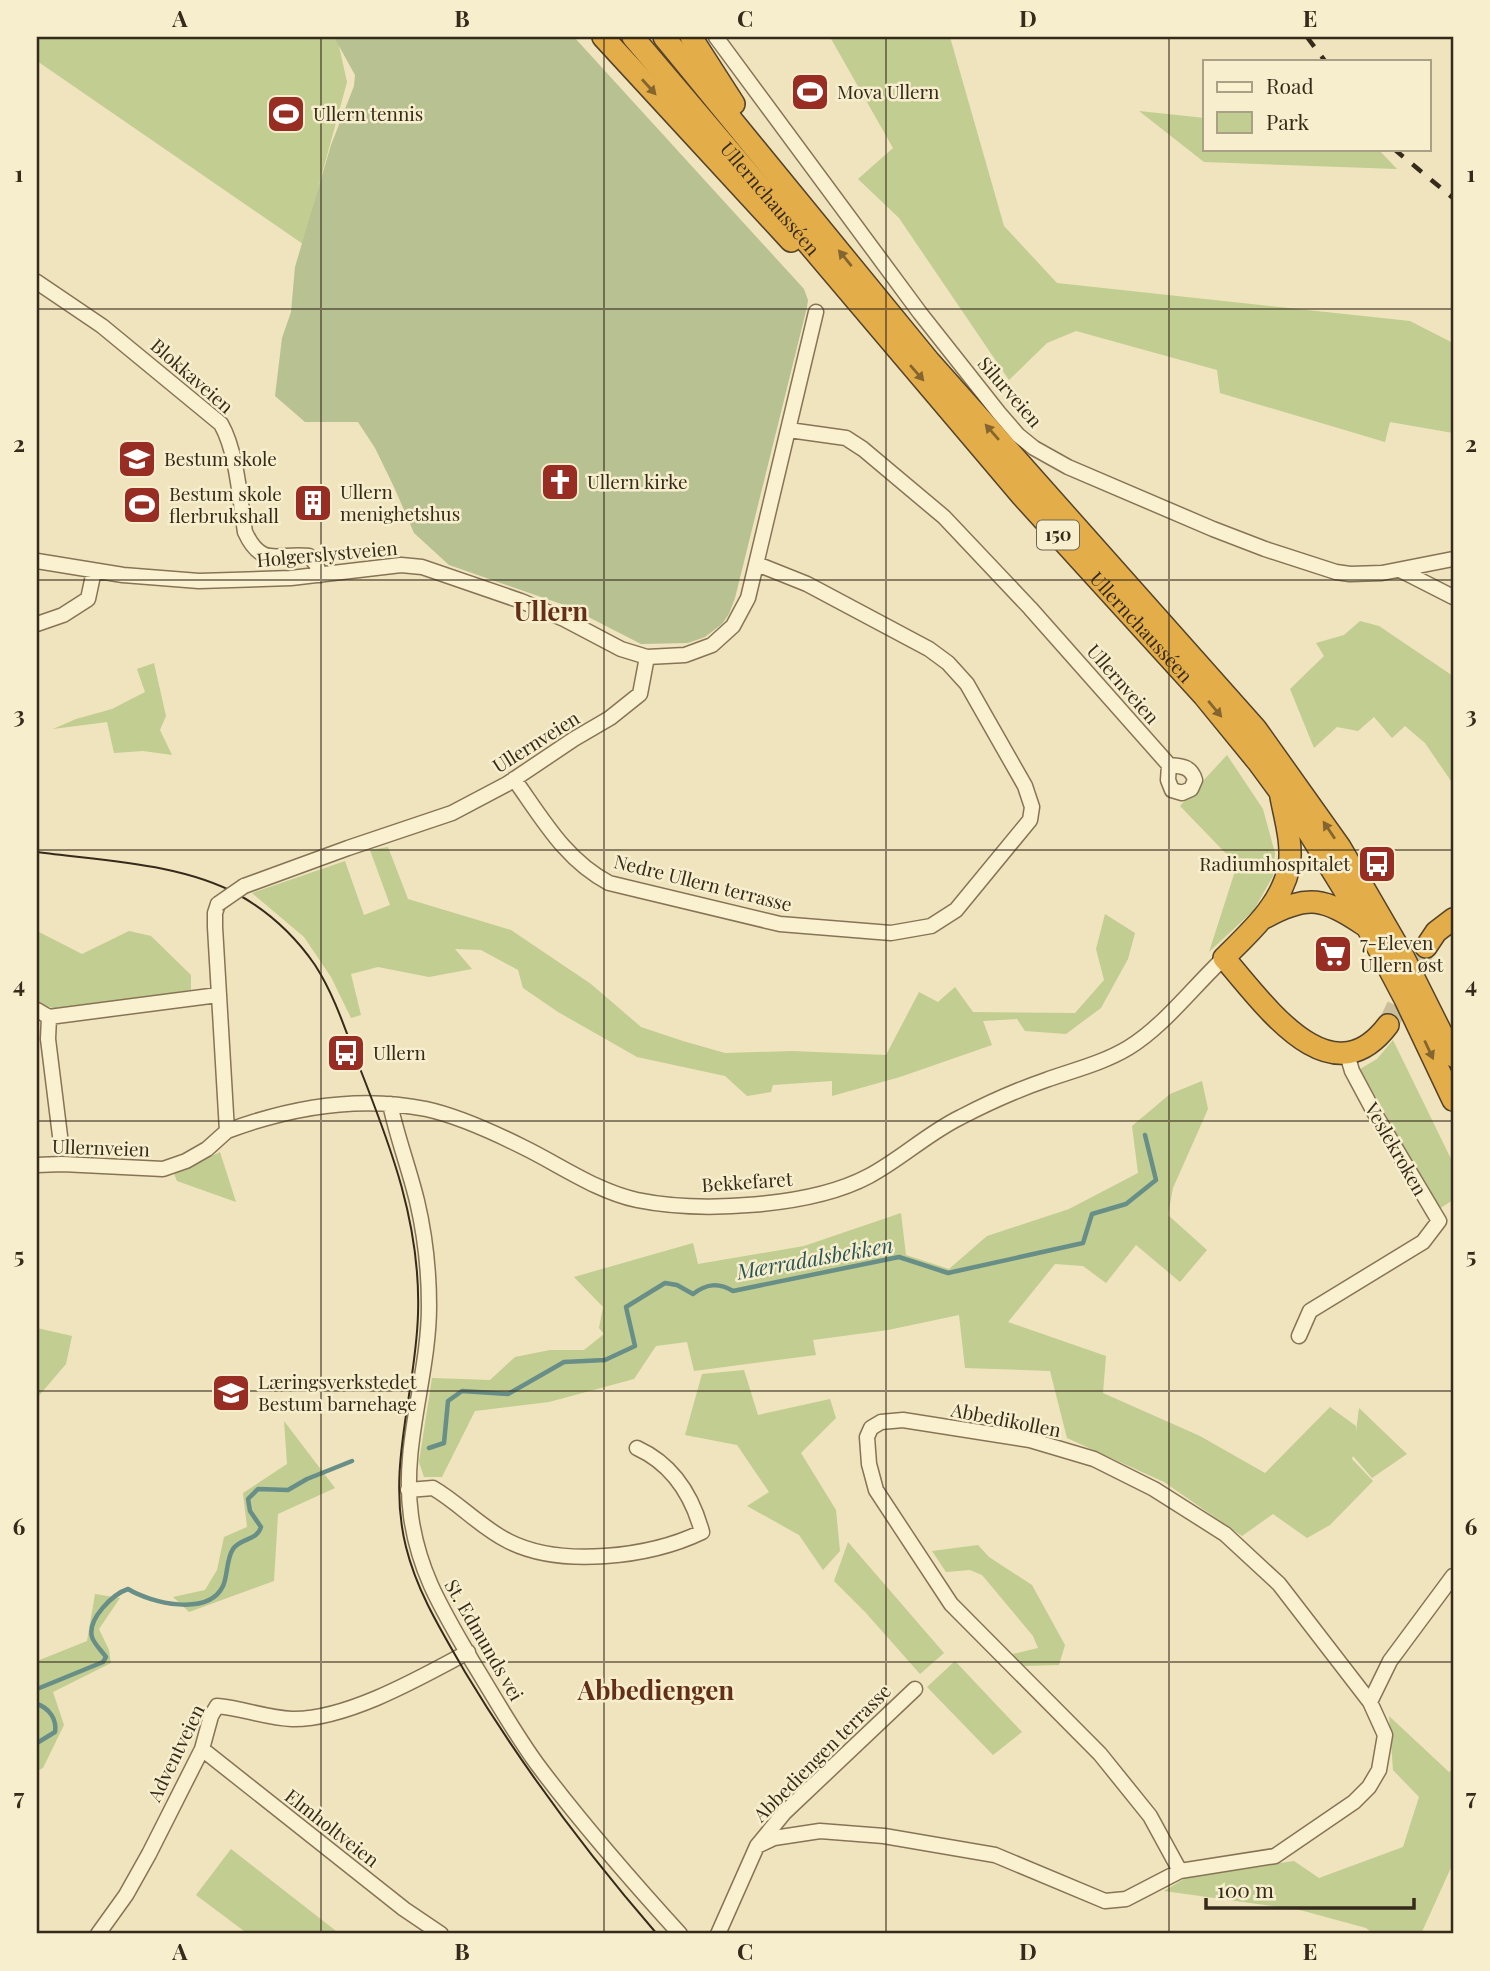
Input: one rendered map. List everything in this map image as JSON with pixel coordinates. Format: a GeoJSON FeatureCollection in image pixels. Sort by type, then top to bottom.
{"type":"FeatureCollection","features":[{"type":"Feature","properties":{"kind":"highway"},"geometry":{"type":"LineString","coordinates":[[603,37],[775,225],[873,322]]}},
{"type":"Feature","properties":{"kind":"highway","name":"Ullernchausséen"},"geometry":{"type":"LineString","coordinates":[[633,37],[1022,496],[1204,696],[1280,791],[1367,927],[1453,1100]]}},
{"type":"Feature","properties":{"kind":"highway","name":"Ullernchausséen"},"geometry":{"type":"LineString","coordinates":[[664,37],[956,392],[1256,729],[1340,847],[1447,1036],[1453,1056]]}},
{"type":"Feature","properties":{"kind":"highway"},"geometry":{"type":"LineString","coordinates":[[691,37],[783,183]]}},
{"type":"Feature","properties":{"kind":"highway","name":"150"},"geometry":{"type":"LineString","coordinates":[[1224,958],[1264,918],[1276,898],[1289,866],[1280,791]]}},
{"type":"Feature","properties":{"kind":"highway","name":"150"},"geometry":{"type":"LineString","coordinates":[[1264,918],[1293,904],[1314,900],[1334,906],[1367,927]]}},
{"type":"Feature","properties":{"kind":"highway"},"geometry":{"type":"LineString","coordinates":[[1426,947],[1436,932],[1453,919]]}},
{"type":"Feature","properties":{"kind":"highway"},"geometry":{"type":"LineString","coordinates":[[1224,958],[1296,1035],[1321,1051],[1347,1054],[1369,1046],[1388,1025]]}},
{"type":"Feature","properties":{"kind":"street","name":"Silurveien"},"geometry":{"type":"LineString","coordinates":[[716,37],[928,323],[999,413],[1018,435],[1034,447],[1068,467],[1213,529],[1293,559],[1350,574],[1382,573],[1453,559]]}},
{"type":"Feature","properties":{"kind":"street","name":"Blokkaveien"},"geometry":{"type":"LineString","coordinates":[[37,282],[102,326],[221,424],[231,452],[246,532],[251,545],[259,553],[271,558],[309,556],[313,558],[320,575]]}},
{"type":"Feature","properties":{"kind":"street"},"geometry":{"type":"LineString","coordinates":[[647,657],[685,655],[712,645],[733,626],[748,597],[816,312]]}},
{"type":"Feature","properties":{"kind":"street","name":"Ullernveien"},"geometry":{"type":"LineString","coordinates":[[789,430],[846,438],[863,449],[944,517],[1030,608],[1169,765]]}},
{"type":"Feature","properties":{"kind":"street","name":"Holgerslystveien"},"geometry":{"type":"LineString","coordinates":[[37,561],[94,571],[199,581],[320,575],[401,565],[422,567],[521,601],[564,619],[621,649],[647,657]]}},
{"type":"Feature","properties":{"kind":"street","name":"Nedre Ullern terrasse"},"geometry":{"type":"LineString","coordinates":[[514,779],[558,843],[593,875],[609,883],[780,924],[867,932],[891,933],[931,926],[956,910],[1019,837],[1030,820],[1032,807],[1025,786],[967,684],[948,663],[929,649],[807,584],[757,564]]}},
{"type":"Feature","properties":{"kind":"street"},"geometry":{"type":"LineString","coordinates":[[1400,570],[1453,597]]}},
{"type":"Feature","properties":{"kind":"street"},"geometry":{"type":"LineString","coordinates":[[37,624],[63,615],[88,599],[94,571]]}},
{"type":"Feature","properties":{"kind":"street","name":"Ullernveien"},"geometry":{"type":"LineString","coordinates":[[37,1166],[62,1164],[163,1169],[186,1161],[207,1149],[227,1131],[215,927],[218,905],[244,887],[452,813],[514,779],[610,718],[640,694],[647,657]]}},
{"type":"Feature","properties":{"kind":"street","name":"Bekkefaret"},"geometry":{"type":"LineString","coordinates":[[227,1131],[294,1110],[329,1104],[390,1104],[426,1109],[458,1119],[520,1146],[597,1186],[636,1199],[674,1204],[747,1205],[821,1194],[868,1177],[958,1118],[1042,1081],[1108,1058],[1130,1047],[1156,1026],[1224,958]]}},
{"type":"Feature","properties":{"kind":"street","name":"Ullernveien"},"geometry":{"type":"LineString","coordinates":[[61,1144],[43,1013],[218,995]]}},
{"type":"Feature","properties":{"kind":"street","name":"Veslekroken"},"geometry":{"type":"LineString","coordinates":[[1299,1336],[1310,1311],[1423,1242],[1439,1221],[1374,1112],[1352,1071],[1347,1054]]}},
{"type":"Feature","properties":{"kind":"street","name":"St. Edmunds vei"},"geometry":{"type":"LineString","coordinates":[[390,1104],[421,1220],[429,1304],[427,1350],[411,1447],[408,1490],[418,1555],[439,1605],[537,1763],[621,1869],[680,1934]]}},
{"type":"Feature","properties":{"kind":"street","name":"Abbedikollen"},"geometry":{"type":"LineString","coordinates":[[757,1846],[774,1838],[821,1831],[884,1836],[995,1855],[1105,1901],[1126,1899],[1180,1871],[1275,1856],[1354,1802],[1369,1787],[1379,1770],[1385,1735],[1370,1702],[1279,1584],[1225,1534],[1154,1489],[1094,1459],[1030,1440],[903,1420],[881,1422],[871,1428],[867,1437],[869,1464],[876,1490],[951,1604],[1100,1754],[1150,1816],[1180,1871]]}},
{"type":"Feature","properties":{"kind":"street"},"geometry":{"type":"LineString","coordinates":[[408,1490],[433,1488],[488,1530],[510,1542],[545,1552],[597,1556],[653,1551],[702,1532],[697,1514],[670,1471],[656,1457],[637,1448]]}},
{"type":"Feature","properties":{"kind":"street"},"geometry":{"type":"LineString","coordinates":[[1370,1702],[1390,1661],[1453,1576]]}},
{"type":"Feature","properties":{"kind":"street","name":"Adventveien"},"geometry":{"type":"LineString","coordinates":[[98,1934],[137,1874],[202,1749],[211,1716],[217,1706],[273,1718],[332,1715],[366,1702],[468,1652]]}},
{"type":"Feature","properties":{"kind":"street","name":"Abbediengen terrasse"},"geometry":{"type":"LineString","coordinates":[[718,1934],[757,1846],[784,1813],[915,1689]]}},
{"type":"Feature","properties":{"kind":"street","name":"Elmholtveien"},"geometry":{"type":"LineString","coordinates":[[202,1749],[404,1909],[442,1934]]}},
{"type":"Feature","properties":{"kind":"green space"},"geometry":{"type":"Polygon","coordinates":[[[37,37],[337,37],[347,82],[303,244],[37,61],[37,37]]]}},
{"type":"Feature","properties":{"kind":"green space"},"geometry":{"type":"Polygon","coordinates":[[[334,37],[574,37],[804,289],[808,300],[807,307],[735,598],[722,624],[705,637],[688,643],[641,644],[567,606],[449,565],[414,533],[375,448],[358,422],[305,422],[275,396],[282,338],[291,312],[295,267],[331,145],[354,86],[355,75],[334,37]]]}},
{"type":"Feature","properties":{"kind":"green space"},"geometry":{"type":"Polygon","coordinates":[[[830,37],[950,37],[1004,226],[1057,283],[1410,321],[1453,343],[1453,433],[1390,422],[1385,442],[1220,393],[1217,370],[1076,331],[1047,343],[1009,380],[899,218],[858,179],[893,148],[830,37]]]}},
{"type":"Feature","properties":{"kind":"green space"},"geometry":{"type":"Polygon","coordinates":[[[1139,111],[1203,118],[1203,150],[1379,150],[1397,169],[1204,162],[1139,111]]]}},
{"type":"Feature","properties":{"kind":"green space"},"geometry":{"type":"Polygon","coordinates":[[[1360,621],[1379,626],[1453,676],[1453,784],[1425,743],[1405,726],[1392,738],[1374,717],[1358,731],[1337,727],[1314,748],[1290,689],[1324,656],[1316,643],[1344,635],[1360,621]]]}},
{"type":"Feature","properties":{"kind":"green space"},"geometry":{"type":"Polygon","coordinates":[[[154,663],[166,716],[160,730],[172,755],[143,751],[114,753],[107,722],[53,729],[112,709],[145,692],[137,669],[154,663]]]}},
{"type":"Feature","properties":{"kind":"green space"},"geometry":{"type":"Polygon","coordinates":[[[1227,755],[1263,809],[1275,853],[1273,876],[1254,910],[1209,952],[1237,865],[1180,806],[1227,755]]]}},
{"type":"Feature","properties":{"kind":"green space"},"geometry":{"type":"Polygon","coordinates":[[[388,847],[408,899],[511,930],[591,984],[641,1027],[725,1053],[792,1051],[886,1055],[919,992],[938,1002],[955,987],[973,1012],[1075,1013],[1104,980],[1096,949],[1105,914],[1135,933],[1128,959],[1101,1008],[1066,1034],[1025,1031],[1017,1019],[983,1021],[992,1045],[900,1077],[832,1096],[832,1081],[773,1085],[771,1092],[747,1096],[725,1076],[637,1057],[558,1012],[523,988],[518,970],[481,950],[455,949],[472,969],[429,977],[378,967],[351,974],[361,1015],[351,1018],[331,977],[304,937],[252,893],[345,861],[364,915],[390,905],[370,850],[388,847]]]}},
{"type":"Feature","properties":{"kind":"green space"},"geometry":{"type":"Polygon","coordinates":[[[37,931],[82,954],[129,931],[151,936],[191,975],[191,990],[65,1011],[37,1004],[37,931]]]}},
{"type":"Feature","properties":{"kind":"green space"},"geometry":{"type":"Polygon","coordinates":[[[1393,1040],[1453,1163],[1453,1200],[1439,1209],[1360,1069],[1377,1059],[1393,1040]]]}},
{"type":"Feature","properties":{"kind":"green space"},"geometry":{"type":"Polygon","coordinates":[[[1202,1081],[1208,1109],[1173,1188],[1168,1215],[1207,1250],[1180,1282],[1136,1245],[1106,1283],[1083,1266],[1055,1264],[1008,1322],[1106,1356],[1103,1393],[1200,1436],[1265,1473],[1330,1407],[1356,1426],[1356,1432],[1359,1408],[1407,1454],[1372,1478],[1353,1456],[1352,1459],[1373,1481],[1330,1525],[1307,1538],[1273,1514],[1242,1536],[1164,1482],[1067,1438],[1050,1371],[965,1368],[959,1315],[888,1330],[813,1340],[816,1355],[694,1371],[687,1342],[656,1346],[634,1379],[549,1402],[475,1411],[442,1477],[424,1477],[419,1462],[432,1378],[490,1380],[515,1357],[550,1350],[584,1350],[604,1334],[599,1328],[603,1307],[574,1277],[693,1243],[698,1264],[804,1246],[901,1213],[906,1255],[949,1269],[987,1236],[1069,1209],[1138,1173],[1132,1126],[1170,1094],[1202,1081]]]}},
{"type":"Feature","properties":{"kind":"green space"},"geometry":{"type":"Polygon","coordinates":[[[220,1152],[236,1202],[177,1181],[174,1174],[220,1152]]]}},
{"type":"Feature","properties":{"kind":"green space"},"geometry":{"type":"Polygon","coordinates":[[[37,1328],[72,1336],[66,1364],[37,1398],[37,1328]]]}},
{"type":"Feature","properties":{"kind":"green space"},"geometry":{"type":"Polygon","coordinates":[[[744,1370],[758,1415],[830,1399],[836,1418],[801,1453],[836,1510],[840,1551],[823,1570],[799,1535],[747,1506],[769,1492],[737,1445],[685,1435],[702,1374],[744,1370]]]}},
{"type":"Feature","properties":{"kind":"green space"},"geometry":{"type":"Polygon","coordinates":[[[284,1421],[335,1488],[278,1514],[274,1581],[189,1612],[173,1597],[205,1590],[217,1570],[224,1537],[247,1527],[243,1493],[287,1464],[284,1421]]]}},
{"type":"Feature","properties":{"kind":"green space"},"geometry":{"type":"Polygon","coordinates":[[[848,1542],[944,1653],[920,1674],[834,1581],[848,1542]]]}},
{"type":"Feature","properties":{"kind":"green space"},"geometry":{"type":"Polygon","coordinates":[[[978,1545],[989,1557],[1032,1585],[1065,1645],[1059,1665],[1023,1666],[1008,1655],[1038,1648],[1033,1636],[982,1575],[970,1570],[946,1572],[932,1551],[978,1545]]]}},
{"type":"Feature","properties":{"kind":"green space"},"geometry":{"type":"Polygon","coordinates":[[[95,1594],[120,1598],[99,1629],[109,1650],[111,1663],[53,1692],[64,1725],[43,1768],[37,1771],[37,1661],[87,1641],[95,1594]]]}},
{"type":"Feature","properties":{"kind":"green space"},"geometry":{"type":"Polygon","coordinates":[[[955,1661],[1022,1732],[993,1755],[927,1687],[955,1661]]]}},
{"type":"Feature","properties":{"kind":"green space"},"geometry":{"type":"Polygon","coordinates":[[[1389,1716],[1449,1772],[1453,1769],[1453,1863],[1421,1934],[1374,1934],[1366,1928],[1300,1910],[1164,1891],[1189,1876],[1294,1861],[1319,1878],[1403,1847],[1419,1797],[1393,1770],[1389,1716]]]}},
{"type":"Feature","properties":{"kind":"green space"},"geometry":{"type":"Polygon","coordinates":[[[231,1849],[340,1934],[248,1934],[196,1895],[231,1849]]]}},
{"type":"Feature","properties":{"kind":"waterway","name":"Mærradalsbekken"},"geometry":{"type":"LineString","coordinates":[[429,1448],[444,1443],[448,1401],[462,1391],[508,1394],[564,1362],[605,1360],[635,1346],[626,1307],[665,1283],[677,1285],[693,1294],[712,1285],[733,1291],[899,1257],[948,1273],[1083,1243],[1092,1214],[1126,1204],[1156,1180],[1145,1135]]}},
{"type":"Feature","properties":{"kind":"waterway","name":"Mærradalsbekken"},"geometry":{"type":"LineString","coordinates":[[37,1689],[103,1662],[106,1657],[96,1645],[91,1630],[102,1608],[122,1592],[128,1589],[150,1599],[178,1604],[205,1602],[216,1596],[223,1586],[233,1549],[256,1535],[261,1527],[250,1511],[248,1499],[258,1489],[288,1490],[307,1479],[352,1461]]}},
{"type":"Feature","properties":{"kind":"waterway","name":"Mærradalsbekken"},"geometry":{"type":"LineString","coordinates":[[37,1704],[45,1708],[55,1723],[55,1732],[37,1743]]}},
{"type":"Feature","properties":{"kind":"tunnel"},"geometry":{"type":"LineString","coordinates":[[1388,1025],[1426,947]]}},
{"type":"Feature","properties":{"kind":"tram line"},"geometry":{"type":"LineString","coordinates":[[37,852],[141,865],[216,884],[261,909],[281,926],[299,944],[322,977],[340,1014],[393,1157],[415,1249],[418,1314],[400,1459],[399,1488],[401,1518],[411,1564],[439,1627],[509,1741],[580,1840],[657,1934]]}},
{"type":"Feature","properties":{"kind":"railway"},"geometry":{"type":"LineString","coordinates":[[1307,37],[1324,60]]}},
{"type":"Feature","properties":{"kind":"railway"},"geometry":{"type":"LineString","coordinates":[[1395,150],[1453,198]]}},
{"type":"Feature","properties":{"kind":"place","name":"Mova Ullern"},"geometry":{"type":"Point","coordinates":[810,92]}},
{"type":"Feature","properties":{"kind":"place","name":"Ullern tennis"},"geometry":{"type":"Point","coordinates":[286,114]}},
{"type":"Feature","properties":{"kind":"place","name":"Bestum skole"},"geometry":{"type":"Point","coordinates":[137,459]}},
{"type":"Feature","properties":{"kind":"place","name":"Ullern kirke"},"geometry":{"type":"Point","coordinates":[560,482]}},
{"type":"Feature","properties":{"kind":"place","name":"Ullern menighetshus"},"geometry":{"type":"Point","coordinates":[313,503]}},
{"type":"Feature","properties":{"kind":"place","name":"Bestum skole flerbrukshall"},"geometry":{"type":"Point","coordinates":[142,505]}},
{"type":"Feature","properties":{"kind":"place","name":"Radiumhospitalet"},"geometry":{"type":"Point","coordinates":[1377,864]}},
{"type":"Feature","properties":{"kind":"place","name":"7-Eleven Ullern øst"},"geometry":{"type":"Point","coordinates":[1333,954]}},
{"type":"Feature","properties":{"kind":"place","name":"Ullern"},"geometry":{"type":"Point","coordinates":[346,1053]}},
{"type":"Feature","properties":{"kind":"place","name":"Læringsverkstedet Bestum barnehage"},"geometry":{"type":"Point","coordinates":[231,1393]}},
{"type":"Feature","properties":{"kind":"district","name":"Ullern"},"geometry":{"type":"Point","coordinates":[551,612]}},
{"type":"Feature","properties":{"kind":"district","name":"Abbediengen"},"geometry":{"type":"Point","coordinates":[656,1691]}}]}
